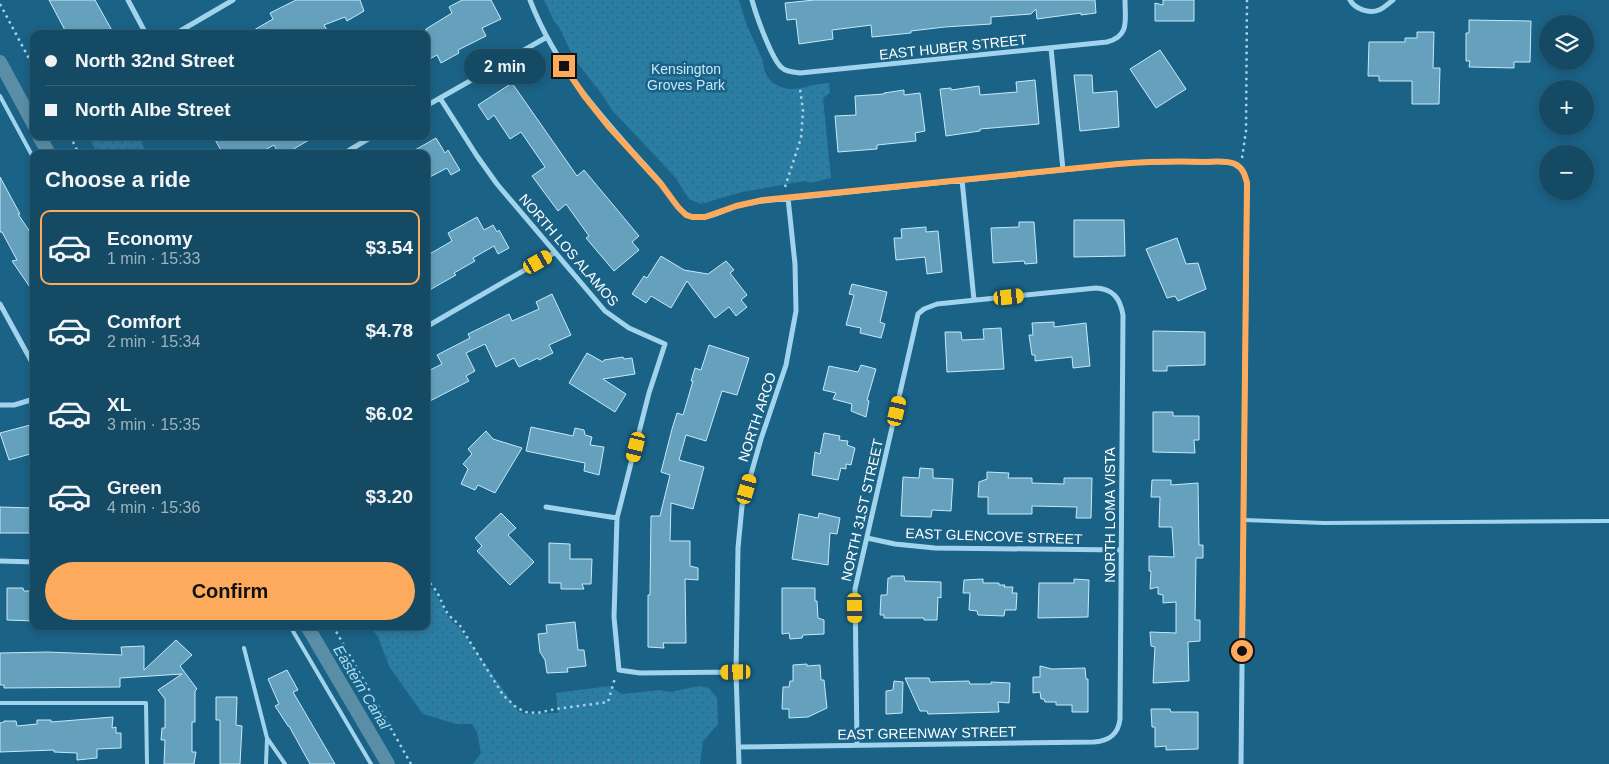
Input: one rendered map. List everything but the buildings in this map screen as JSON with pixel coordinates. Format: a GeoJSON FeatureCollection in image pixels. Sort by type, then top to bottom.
{"type":"FeatureCollection","features":[{"type":"Feature","properties":{"kind":"street"},"geometry":{"type":"LineString","coordinates":[[128,0],[144,30]]}},
{"type":"Feature","properties":{"kind":"street"},"geometry":{"type":"LineString","coordinates":[[182,30],[233,0]]}},
{"type":"Feature","properties":{"kind":"street"},"geometry":{"type":"LineString","coordinates":[[530,0],[564,66],[591,104],[618,138],[668,192],[678,207],[686,215],[692,217],[705,217],[749,203],[788,198],[1131,163],[1171,161],[1223,162],[1240,167],[1247,183],[1241,764]]}},
{"type":"Feature","properties":{"kind":"street","name":"EAST HUBER STREET"},"geometry":{"type":"LineString","coordinates":[[752,0],[760,24],[775,58],[782,68],[787,71],[806,72],[1107,42],[1120,36],[1124,31],[1125,0]]}},
{"type":"Feature","properties":{"kind":"street"},"geometry":{"type":"LineString","coordinates":[[1350,0],[1351,3],[1362,10],[1378,10],[1393,0]]}},
{"type":"Feature","properties":{"kind":"street"},"geometry":{"type":"LineString","coordinates":[[430,104],[548,37]]}},
{"type":"Feature","properties":{"kind":"street"},"geometry":{"type":"LineString","coordinates":[[1051,48],[1063,170]]}},
{"type":"Feature","properties":{"kind":"street","name":"NORTH LOS ALAMOS"},"geometry":{"type":"LineString","coordinates":[[440,98],[487,170],[554,253],[605,311],[629,328],[665,344],[649,393],[618,518],[614,617],[620,670]]}},
{"type":"Feature","properties":{"kind":"street"},"geometry":{"type":"LineString","coordinates":[[350,150],[366,140]]}},
{"type":"Feature","properties":{"kind":"street"},"geometry":{"type":"LineString","coordinates":[[962,180],[974,300]]}},
{"type":"Feature","properties":{"kind":"street","name":"NORTH ARCO"},"geometry":{"type":"LineString","coordinates":[[739,764],[736,672],[738,548],[742,506],[761,439],[786,365],[796,311],[795,264],[788,198]]}},
{"type":"Feature","properties":{"kind":"street"},"geometry":{"type":"LineString","coordinates":[[430,325],[554,253]]}},
{"type":"Feature","properties":{"kind":"street","name":"NORTH LOMA VISTA"},"geometry":{"type":"LineString","coordinates":[[974,300],[1096,288],[1110,290],[1120,301],[1123,315],[1120,719],[1117,731],[1113,736]]}},
{"type":"Feature","properties":{"kind":"street","name":"NORTH 31ST STREET"},"geometry":{"type":"LineString","coordinates":[[857,745],[855,589],[918,314],[930,306],[974,300]]}},
{"type":"Feature","properties":{"kind":"street"},"geometry":{"type":"LineString","coordinates":[[0,304],[30,359]]}},
{"type":"Feature","properties":{"kind":"street"},"geometry":{"type":"LineString","coordinates":[[0,405],[14,405],[30,400]]}},
{"type":"Feature","properties":{"kind":"street"},"geometry":{"type":"LineString","coordinates":[[546,507],[618,518]]}},
{"type":"Feature","properties":{"kind":"street","name":"EAST GLENCOVE STREET"},"geometry":{"type":"LineString","coordinates":[[867,538],[902,545],[934,548],[1121,550]]}},
{"type":"Feature","properties":{"kind":"street"},"geometry":{"type":"LineString","coordinates":[[0,561],[30,562]]}},
{"type":"Feature","properties":{"kind":"street"},"geometry":{"type":"LineString","coordinates":[[620,670],[640,673],[736,672]]}},
{"type":"Feature","properties":{"kind":"street","name":"EAST GREENWAY STREET"},"geometry":{"type":"LineString","coordinates":[[739,747],[1094,742],[1113,736]]}},
{"type":"Feature","properties":{"kind":"lane"},"geometry":{"type":"LineString","coordinates":[[0,96],[30,152]]}},
{"type":"Feature","properties":{"kind":"lane"},"geometry":{"type":"LineString","coordinates":[[1244,520],[1324,523],[1609,520]]}},
{"type":"Feature","properties":{"kind":"lane"},"geometry":{"type":"LineString","coordinates":[[292,630],[371,764]]}},
{"type":"Feature","properties":{"kind":"lane"},"geometry":{"type":"LineString","coordinates":[[244,648],[267,738],[266,764]]}},
{"type":"Feature","properties":{"kind":"lane"},"geometry":{"type":"LineString","coordinates":[[0,703],[146,703],[147,764]]}},
{"type":"Feature","properties":{"kind":"lane"},"geometry":{"type":"LineString","coordinates":[[267,738],[285,764]]}},
{"type":"Feature","properties":{"kind":"path"},"geometry":{"type":"LineString","coordinates":[[1240,167],[1246,131],[1247,0]]}},
{"type":"Feature","properties":{"kind":"path"},"geometry":{"type":"LineString","coordinates":[[0,4],[30,60]]}},
{"type":"Feature","properties":{"kind":"path"},"geometry":{"type":"LineString","coordinates":[[785,187],[796,155],[802,124],[800,88]]}},
{"type":"Feature","properties":{"kind":"path"},"geometry":{"type":"LineString","coordinates":[[430,583],[437,593],[444,611],[459,624],[503,694],[516,708],[526,712],[537,713],[608,702],[614,680],[620,670]]}},
{"type":"Feature","properties":{"kind":"path"},"geometry":{"type":"LineString","coordinates":[[335,630],[411,764]]}},
{"type":"Feature","properties":{"kind":"green space","name":"Kensington Groves Park"},"geometry":{"type":"Polygon","coordinates":[[[544,0],[739,0],[746,23],[763,61],[765,73],[772,82],[788,89],[799,89],[829,83],[830,93],[823,98],[831,178],[811,183],[805,181],[742,192],[701,204],[689,199],[675,177],[611,109],[575,60],[544,0]]]}},
{"type":"Feature","properties":{"kind":"green space"},"geometry":{"type":"Polygon","coordinates":[[[90,140],[142,140],[146,150],[96,150],[90,140]]]}},
{"type":"Feature","properties":{"kind":"green space"},"geometry":{"type":"Polygon","coordinates":[[[430,588],[518,711],[524,714],[558,713],[556,693],[609,686],[622,694],[660,690],[670,692],[699,686],[709,688],[717,698],[718,724],[703,741],[700,764],[473,764],[481,753],[477,732],[472,724],[456,724],[423,714],[390,668],[378,637],[373,630],[430,630],[430,588]]]}},
{"type":"Feature","properties":{"kind":"waterway","name":"Eastern Canal"},"geometry":{"type":"LineString","coordinates":[[0,62],[30,118]]}},
{"type":"Feature","properties":{"kind":"waterway","name":"Eastern Canal"},"geometry":{"type":"LineString","coordinates":[[41,140],[47,150]]}},
{"type":"Feature","properties":{"kind":"waterway","name":"Eastern Canal"},"geometry":{"type":"LineString","coordinates":[[309,630],[388,764]]}},
{"type":"Feature","properties":{"kind":"route"},"geometry":{"type":"LineString","coordinates":[[564,66],[608,126],[668,192],[678,207],[686,215],[698,218],[763,200],[1118,164],[1228,162],[1240,167],[1247,183],[1242,651]]}}]}
